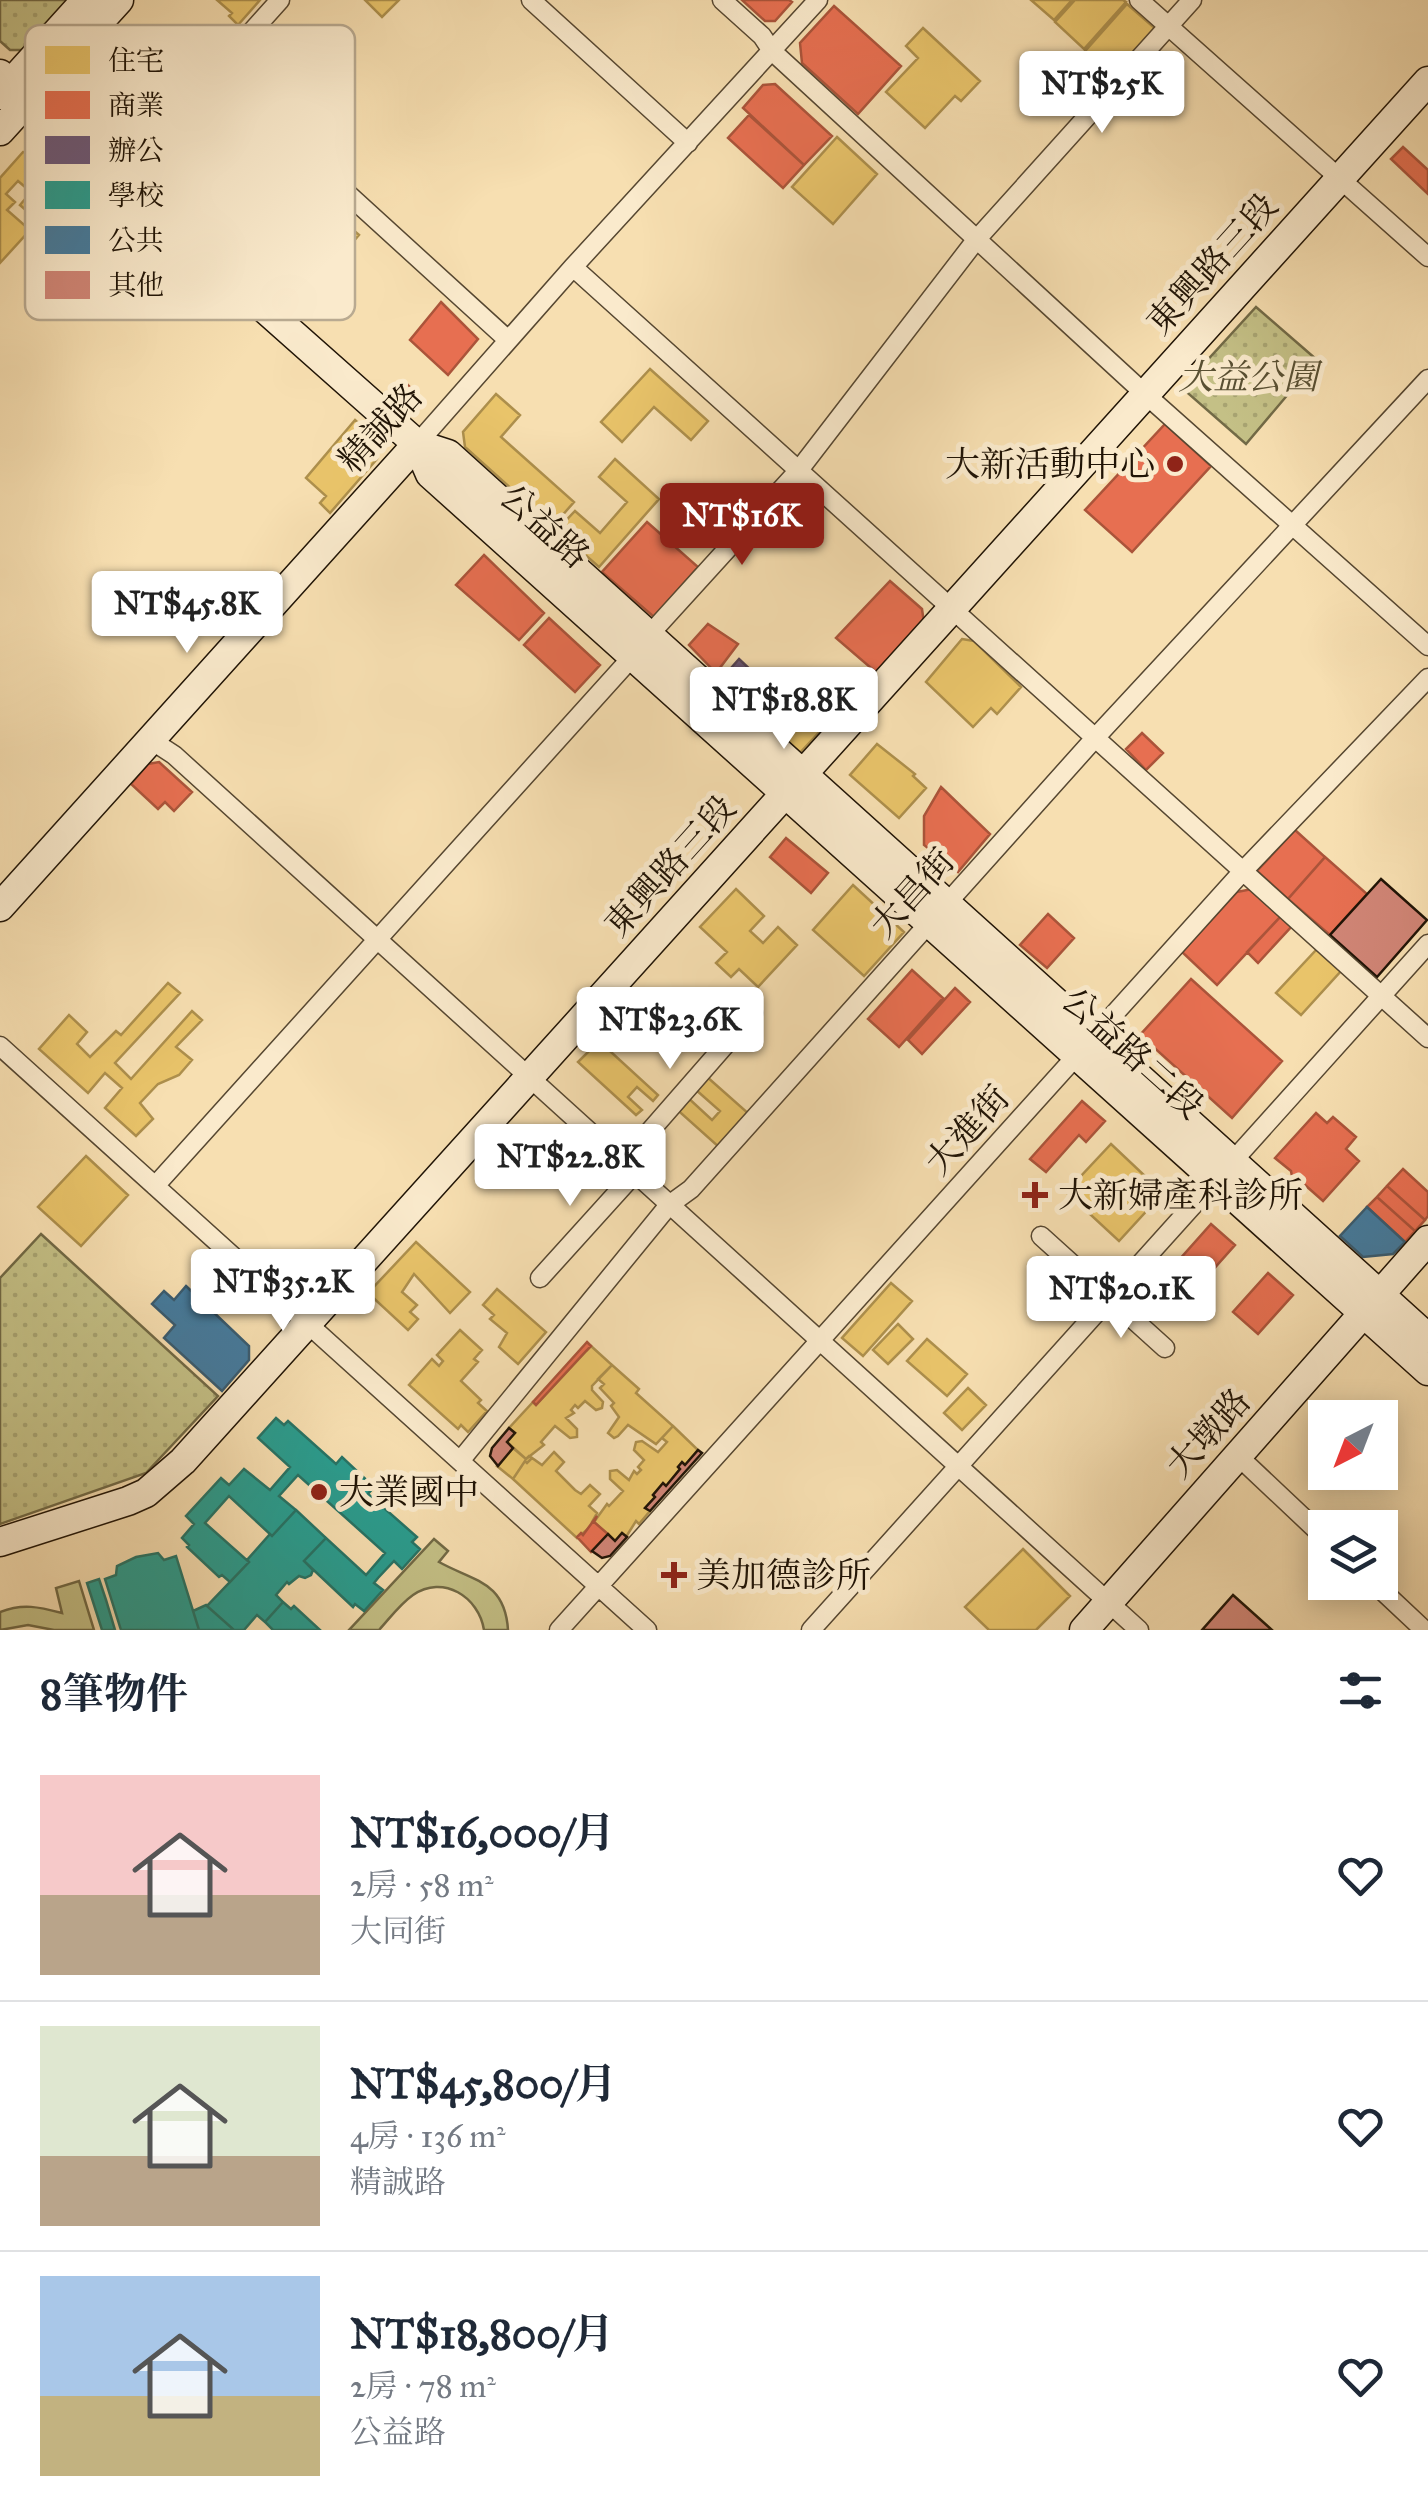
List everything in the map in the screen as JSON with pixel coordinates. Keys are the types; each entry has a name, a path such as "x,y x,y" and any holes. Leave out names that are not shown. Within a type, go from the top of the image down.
{"street":[{"path":"64,25 86,0"},
{"path":"87,25 118,0"},
{"path":"258,25 280,0"},
{"path":"532,0 688,143"},
{"path":"722,0 976,240 1428,646"},
{"name":"精誠路","path":"0,907 573,267 818,0"},
{"path":"1139,0 1428,257"},
{"path":"155,1186 798,470 976,240 1192,0"},
{"name":"東興路三段","path":"0,1542 146,1493 183,1462 1428,81"},
{"path":"0,131 10,88"},
{"path":"355,201 508,340"},
{"path":"573,267 1428,1038"},
{"name":"公益路","path":"277,320 417,444 430,474 642,645 796,782"},
{"name":"大昌街","path":"460,1461 669,1204 691,1189 1094,738 1428,379"},
{"name":"大進街","path":"559,1630 1243,871 1428,678"},
{"path":"151,740 174,755 379,939 1139,1630"},
{"name":"公益路二段","path":"796,782 1373,1304 1428,1371"},
{"path":"810,1630 1428,944"},
{"path":"540,1278 753,1013"},
{"path":"0,1046 647,1630"},
{"path":"1041,1236 1164,1348"},
{"name":"大墩路","path":"1084,1630 1428,1240"},
{"name":"公益路二段","path":"1373,1304 1428,1338"},
{"path":"1238,1456 1308,1522"},
{"path":"1393,1600 1423,1626"}],"green space":[{"path":"0,0 68,0 46,25 25,25 24,50 10,50 0,41"},
{"name":"大益公園","path":"1256,307 1317,360 1246,444 1182,388"},
{"path":"41,1234 218,1396 146,1473 0,1524 0,1278"},
{"path":"434,1539 448,1551 439,1562 494,1592 506,1614 508,1630 484,1630 481,1618 467,1599 458,1592 436,1587 413,1595 379,1630 349,1630"},
{"path":"79,1581 94,1630 54,1630 28,1625 0,1630 0,1612 8,1609 31,1607 62,1613 56,1588"}],"building: 住宅":[{"path":"217,0 260,0 238,25 229,16 232,13"},
{"path":"365,0 399,0 382,17"},
{"path":"1031,0 1072,0 1054,20"},
{"path":"1075,0 1126,2 1084,49 1055,22"},
{"path":"1127,4 1158,31 1110,85 1079,58"},
{"path":"923,28 980,81 961,101 955,96 925,128 886,92 918,58 906,46"},
{"path":"837,137 877,174 833,224 792,187"},
{"path":"25,152 25,187 18,181 6,194 15,202 7,210 25,226 25,236 0,263 0,178"},
{"path":"650,369 708,421 691,440 654,407 622,442 601,422"},
{"path":"496,394 520,415 501,437 574,502 553,526 465,447 463,432"},
{"path":"355,420 379,447 377,459 330,513 320,503 326,496 306,478"},
{"path":"615,459 659,499 599,567 557,530 575,511 600,533 627,502 599,477"},
{"path":"962,639 974,641 1021,687 997,714 991,708 973,727 926,682"},
{"path":"834,682 851,698 796,757 760,724 783,700 795,711 810,694 817,700"},
{"path":"877,744 915,774 926,788 899,818 850,775"},
{"path":"853,885 904,932 864,976 813,930"},
{"path":"736,889 764,916 750,931 763,943 778,927 797,945 758,987 739,969 731,977 716,963 727,952 700,927"},
{"path":"1317,949 1341,971 1301,1015 1276,993"},
{"path":"168,983 180,993 115,1063 131,1079 192,1011 202,1020 176,1047 192,1060 179,1075 158,1084 140,1103 153,1119 136,1136 105,1108 122,1088 105,1073 88,1093 39,1049 69,1015 87,1032 77,1044 90,1057 116,1031 121,1035"},
{"path":"599,1041 658,1095 653,1101 637,1087 628,1097 642,1110 636,1115 578,1062"},
{"path":"706,1076 749,1114 720,1148 673,1106 684,1094 712,1120 720,1111 695,1089"},
{"path":"1111,1144 1163,1193 1119,1241 1066,1192"},
{"path":"86,1156 128,1195 81,1246 38,1207"},
{"path":"416,1242 470,1292 450,1313 414,1274 402,1292 417,1305 410,1312 418,1319 408,1330 368,1293"},
{"path":"891,1283 912,1301 863,1356 842,1338"},
{"path":"497,1289 546,1332 518,1364 499,1347 507,1333 490,1319 494,1315 483,1305"},
{"path":"898,1324 913,1339 888,1364 873,1350"},
{"path":"460,1330 482,1350 474,1359 478,1362 461,1381 487,1411 468,1432 461,1425 458,1429 409,1385 432,1359 439,1366 443,1361 437,1355"},
{"path":"927,1339 967,1374 947,1396 907,1361"},
{"path":"591,1346 612,1365 592,1386 603,1402 602,1408 596,1410 585,1401 578,1408 575,1405 571,1410 574,1413 566,1418 577,1429 577,1437 570,1438 555,1426 541,1442 544,1445 526,1459 507,1442 515,1433 509,1428"},
{"path":"612,1365 673,1426 656,1444 628,1425 614,1438 608,1433 619,1417 598,1379"},
{"path":"968,1388 986,1405 962,1430 944,1413"},
{"path":"673,1426 698,1450 653,1495 645,1508 650,1511 639,1524 636,1521 626,1537 622,1533 615,1541 594,1522 623,1491 610,1479 610,1471 617,1470 629,1480 634,1471 637,1474 641,1470 638,1467 644,1460 634,1450 636,1442 642,1441 658,1452 667,1442 662,1438"},
{"path":"513,1448 526,1459 532,1458 525,1461 513,1479 497,1466"},
{"path":"554,1452 564,1462 556,1471 575,1490 581,1494 590,1485 600,1494 589,1506 597,1513 594,1524 577,1538 513,1479 525,1461 532,1458 542,1465"},
{"path":"1023,1549 1070,1596 1036,1630 989,1630 965,1607"}],"building: 商業":[{"path":"742,0 792,2 775,21 765,21"},
{"path":"834,6 901,66 858,114 802,63 800,43"},
{"path":"775,84 832,136 804,165 743,108 763,85"},
{"path":"749,115 804,165 783,188 728,138"},
{"path":"1403,147 1428,170 1428,194 1391,159"},
{"path":"441,302 478,339 448,375 410,340"},
{"path":"408,385 420,398 402,424 386,410"},
{"path":"1165,424 1211,466 1132,552 1085,510"},
{"path":"647,522 698,567 654,617 602,572"},
{"path":"484,555 544,613 519,640 456,585"},
{"path":"890,581 922,609 924,623 878,674 836,638"},
{"path":"549,618 600,665 575,692 524,645"},
{"path":"708,624 738,644 716,673 689,645"},
{"path":"1142,733 1163,753 1146,770 1126,749"},
{"path":"159,762 192,792 174,811 165,802 158,809 131,784 148,764"},
{"path":"941,787 990,834 958,872 924,845 924,816"},
{"path":"1295,830 1325,857 1288,899 1257,871"},
{"path":"786,838 828,873 811,893 770,857"},
{"path":"1325,857 1367,894 1330,935 1288,899"},
{"path":"1252,889 1281,916 1217,985 1182,952 1237,892"},
{"path":"1048,914 1074,938 1047,968 1020,945"},
{"path":"1281,916 1292,926 1258,963 1247,952"},
{"path":"912,970 943,998 899,1047 868,1019"},
{"path":"1191,979 1282,1061 1232,1118 1140,1035"},
{"path":"955,988 970,1002 922,1054 908,1040"},
{"path":"1082,1101 1105,1121 1086,1142 1079,1135 1046,1172 1030,1159"},
{"path":"1316,1113 1327,1123 1333,1117 1356,1137 1346,1149 1359,1161 1323,1201 1305,1185 1293,1182 1291,1171 1275,1158"},
{"path":"1403,1169 1428,1192 1425,1220 1387,1186"},
{"path":"1387,1186 1425,1220 1415,1231 1377,1197"},
{"path":"1377,1197 1415,1231 1405,1242 1367,1207"},
{"path":"1211,1224 1235,1245 1195,1290 1171,1269"},
{"path":"1268,1273 1293,1295 1258,1334 1233,1312"},
{"path":"587,1342 591,1346 536,1405 533,1402"},
{"path":"597,1516 594,1522 608,1534 591,1552 577,1537"}],"building: 辦公":[{"path":"739,659 755,674 733,699 716,685"}],"building: 學校":[{"path":"276,1418 284,1425 288,1421 336,1464 342,1457 374,1487 368,1494 417,1537 412,1542 420,1549 402,1569 394,1561 378,1578 374,1583 383,1590 364,1611 355,1604 353,1607 304,1561 326,1538 366,1575 385,1553 298,1475 279,1496 296,1510 272,1536 229,1496 205,1523 249,1562 230,1582 222,1575 219,1577 182,1538 194,1524 186,1516 221,1478 229,1485 244,1469 270,1490 290,1467 258,1438"},
{"path":"296,1510 326,1538 304,1561 313,1570 311,1575 287,1582 276,1595 283,1602 265,1622 257,1615 244,1630 234,1630 207,1606"},
{"path":"158,1553 164,1560 176,1556 199,1630 121,1630 105,1579 116,1575 117,1566"},
{"path":"99,1579 115,1630 102,1630 87,1583"},
{"path":"283,1602 291,1609 294,1606 320,1630 273,1630 265,1622"},
{"path":"206,1605 234,1630 199,1630 193,1611"}],"building: 公共":[{"path":"1367,1207 1405,1242 1393,1254 1363,1257 1340,1236"},
{"path":"186,1286 249,1346 249,1360 222,1391 164,1338 175,1325 152,1304 164,1291 174,1300"}],"building: 其他":[{"path":"1381,879 1427,920 1377,977 1330,935"},
{"path":"509,1428 515,1433 507,1442 513,1448 498,1466 490,1456 492,1448"},
{"path":"698,1450 702,1453 650,1511 645,1508 682,1462 685,1465"},
{"path":"622,1533 627,1537 610,1556 602,1558 592,1551 608,1534 615,1541"},
{"path":"1233,1595 1272,1630 1202,1630"}],"place":[{"name":"大新活動中心","path":"1175,464"},
{"name":"大新婦產科診所","path":"1035,1195"},
{"name":"大業國中","path":"319,1492"},
{"name":"美加德診所","path":"674,1575"}]}
